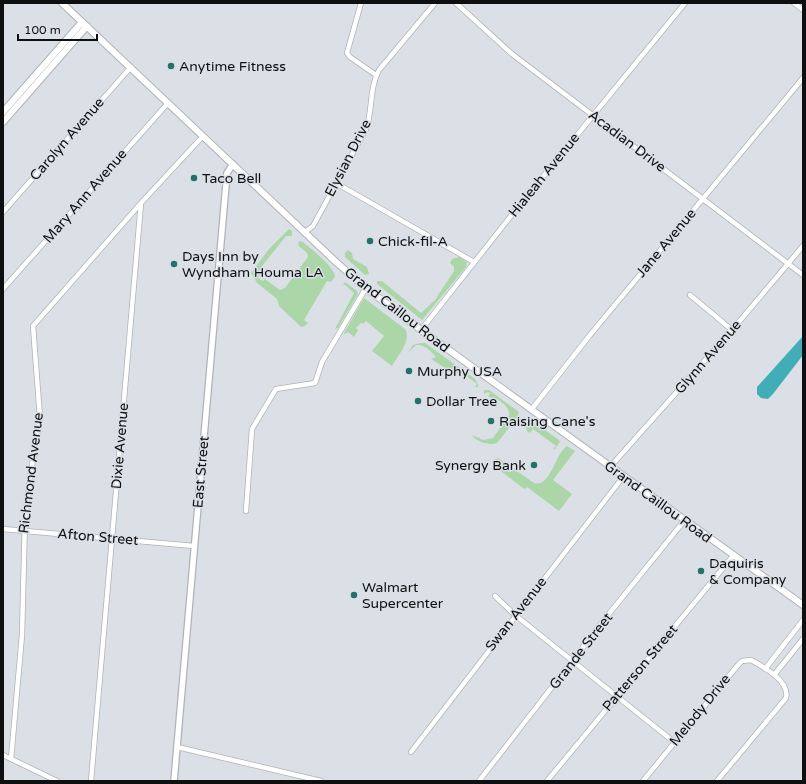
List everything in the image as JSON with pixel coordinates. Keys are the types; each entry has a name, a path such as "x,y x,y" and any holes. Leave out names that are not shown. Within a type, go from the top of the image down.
{"main road":[{"name":"Grand Caillou Road","path":"62,3 366,288 421,330 623,477 803,605"},
{"path":"3,112 82,22"},
{"path":"3,122 87,26"}],"street":[{"path":"361,3 347,53 350,57 376,75 435,3"},
{"name":"Acadian Drive","path":"456,3 512,54 803,275"},
{"name":"Hialeah Avenue","path":"421,330 592,115 685,3"},
{"path":"794,3 803,10"},
{"name":"Carolyn Avenue","path":"3,212 131,67"},
{"name":"Elysian Drive","path":"305,232 313,226 368,124 376,75"},
{"name":"Jane Avenue","path":"531,410 590,335 803,78"},
{"name":"Mary Ann Avenue","path":"3,289 168,103"},
{"path":"141,203 204,136"},
{"name":"East Street","path":"174,781 227,173 233,164"},
{"path":"336,183 474,262"},
{"name":"Richmond Avenue","path":"11,759 22,635 24,531 30,477 40,418 33,326 141,203"},
{"name":"Dixie Avenue","path":"91,781 141,203"},
{"name":"Glynn Avenue","path":"610,467 732,330 803,246"},
{"path":"246,511 252,429 276,390 315,383 322,362 366,288"},
{"path":"690,295 732,330"},
{"name":"Swan Avenue","path":"411,752 623,477"},
{"name":"Grande Street","path":"479,781 684,521"},
{"name":"Afton Street","path":"3,529 194,546"},
{"name":"Patterson Street","path":"548,781 616,696 733,556"},
{"path":"496,596 516,615 574,660 616,696 674,742"},
{"path":"765,669 803,620"},
{"path":"774,676 803,639"},
{"name":"Melody Drive","path":"643,781 742,661 751,660 765,669 785,686 787,690 786,698 717,781"},
{"path":"177,747 321,781"},
{"path":"3,755 57,781"}],"green space":[{"path":"289,229 292,231 292,236 286,236 262,266 264,270 258,278 263,281 265,279 280,290 285,288 308,257 307,253 298,245 299,241 303,242 322,258 331,268 335,277 331,282 327,281 304,320 308,323 301,327 279,306 277,299 257,283 251,273 269,249"},
{"path":"348,250 352,253 353,259 367,267 369,274 365,275 345,257 345,253"},
{"path":"459,257 467,262 466,267 422,320 377,284 377,281 382,281 421,313 435,300 454,271 454,267 450,263 452,259"},
{"path":"345,282 357,291 358,294 338,328 335,329 354,293 344,284 340,287"},
{"path":"364,298 405,329 407,334 406,343 392,366 372,351 384,336 366,321 363,324 361,323 356,328 358,330 354,337 348,332 343,335"},
{"path":"425,343 475,379 478,384 478,387 475,387 477,384 460,371 456,375 431,359 436,357 425,347 416,345 408,353 413,345"},
{"path":"484,390 489,390 519,412 517,418 497,443 494,444 487,444 477,440 472,435 483,440 493,438 509,416 509,413 508,409 503,403 492,397 488,397 490,393 488,392 484,394"},
{"path":"530,422 535,423 559,440 560,442 555,449 553,449 556,446 533,429 530,433 527,431 526,427"},
{"path":"567,446 575,451 553,480 572,494 559,511 527,487 525,489 523,488 493,465 495,459 498,458 507,464 508,472 511,471 511,467 534,483 540,483 549,475 559,455"}],"water":[{"path":"803,336 803,355 773,394 768,399 761,398 757,394 757,387"}],"place":[{"name":"Anytime Fitness","path":"171,66"},
{"name":"Taco Bell","path":"194,178"},
{"name":"Chick-fil-A","path":"370,241"},
{"name":"Days Inn by Wyndham Houma LA","path":"174,264"},
{"name":"Murphy USA","path":"409,371"},
{"name":"Dollar Tree","path":"418,401"},
{"name":"Raising Cane's","path":"491,421"},
{"name":"Synergy Bank","path":"534,465"},
{"name":"Daquiris & Company","path":"701,571"},
{"name":"Walmart Supercenter","path":"354,595"}]}
